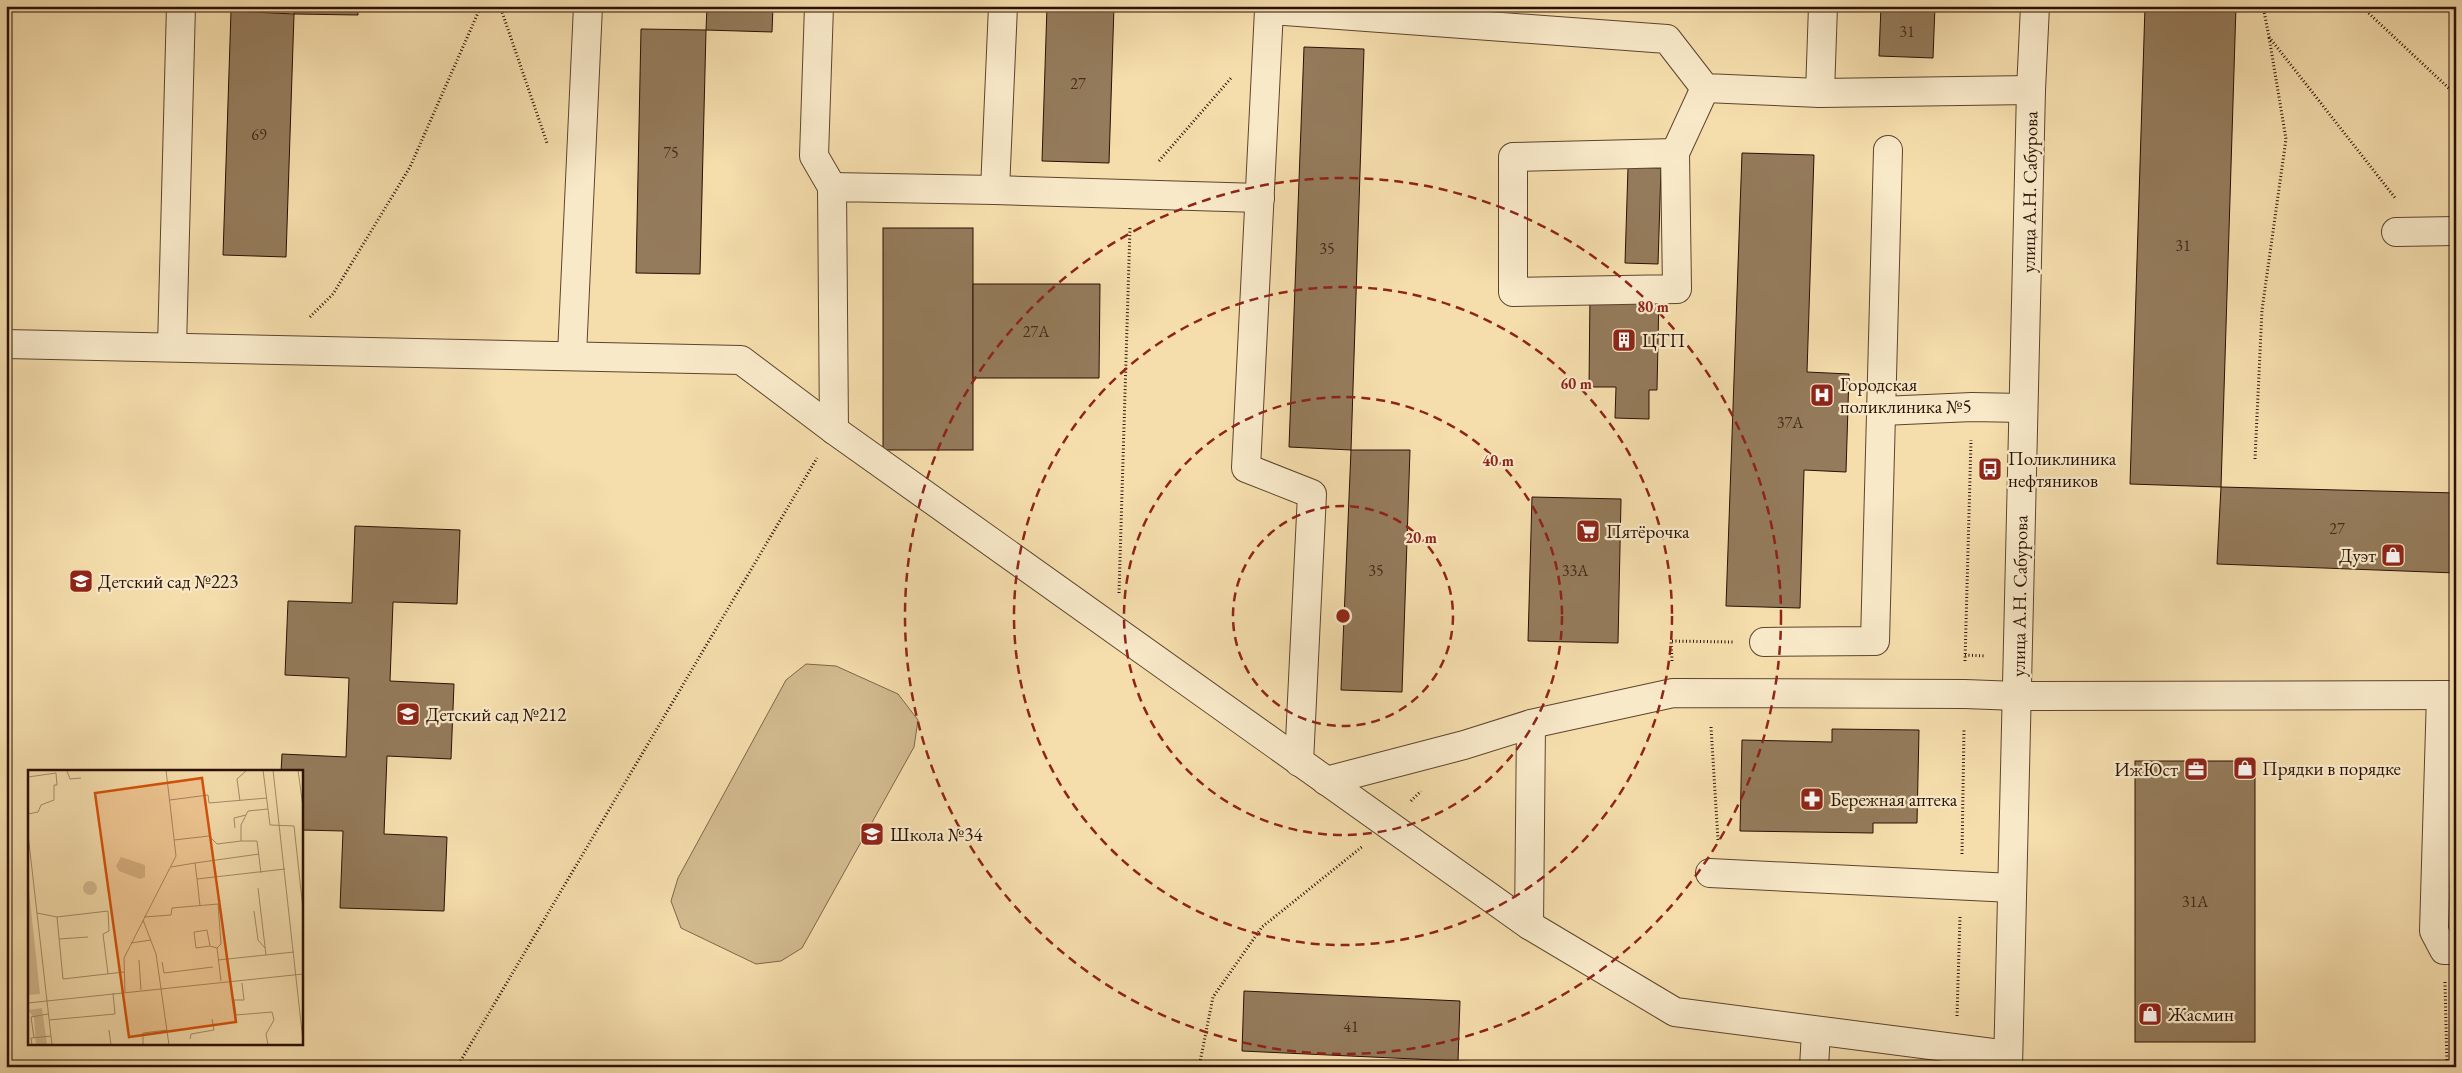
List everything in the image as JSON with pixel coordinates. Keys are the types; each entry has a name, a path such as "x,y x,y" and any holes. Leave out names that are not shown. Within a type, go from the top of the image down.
{"street":[{"path":"172,347 181,6"},
{"path":"572,355 588,6"},
{"path":"819,6 814,156 832,187 834,430"},
{"path":"995,190 1002,6"},
{"path":"1820,93 1822,6"},
{"name":"улица А.Н. Сабурова","path":"2008,1061 2031,90 2035,6"},
{"path":"1299,762 1312,494 1246,468 1269,10 1667,39 1705,88 1820,93 2031,90"},
{"path":"1675,153 1513,157 1513,292 1676,288 1675,153 1705,88"},
{"path":"1764,642 1875,642 1888,150"},
{"path":"832,187 1260,198"},
{"path":"2409,231 2456,230"},
{"path":"6,344 741,360 834,430 1529,925 1675,1012 1955,1049 2008,1061"},
{"path":"1882,410 1972,407 2023,408"},
{"path":"1326,781 1464,745 1531,724 1673,693 1965,694 2017,696 2448,695 2434,931 2450,950"},
{"path":"1529,925 1531,724"},
{"path":"1715,873 2012,888"},
{"path":"1814,1067 1816,1032"}],"path":[{"path":"276,350 333,294 405,176 481,6"},
{"path":"500,6 548,147"},
{"path":"2255,459 2262,310 2286,139 2263,6"},
{"path":"2361,6 2456,95"},
{"path":"2269,37 2409,231"},
{"path":"1118,632 1131,194 1236,73"},
{"path":"1955,1049 1961,885 1972,407"},
{"path":"457,1067 834,430"},
{"path":"1673,693 1671,641 1764,642"},
{"path":"1708,694 1715,873"},
{"path":"1199,1067 1213,997 1262,927 1388,825 1426,785"},
{"path":"2447,1066 2450,950"},
{"path":"2424,1067 2456,1066"}],"shaded area":[{"path":"806,664 836,666 898,694 918,720 914,747 802,948 781,961 756,964 681,928 671,901 678,878 786,680"}],"building":[{"path":"295,6 358,6 358,15 294,14"},
{"path":"707,6 773,6 772,32 706,30"},
{"path":"1047,6 1114,6 1109,163 1042,161"},
{"path":"1881,6 1935,6 1933,58 1879,56"},
{"path":"2145,6 2236,6 2221,487 2130,484"},
{"path":"231,11 294,14 286,257 223,255"},
{"path":"641,29 706,30 700,274 636,273"},
{"path":"1304,47 1364,49 1351,450 1289,447"},
{"path":"1742,153 1814,155 1807,372 1849,374 1846,472 1804,470 1800,608 1726,606"},
{"path":"1628,167 1661,168 1658,264 1625,263"},
{"path":"883,228 973,228 973,450 883,450"},
{"path":"973,284 1100,284 1099,378 973,378"},
{"name":"ЦТП","path":"1590,293 1659,294 1657,390 1649,390 1649,419 1615,418 1616,387 1589,387"},
{"path":"1351,450 1410,450 1402,692 1341,690"},
{"path":"2221,487 2456,493 2456,573 2217,564"},
{"path":"1532,497 1621,499 1618,643 1528,641"},
{"path":"355,526 460,530 457,604 393,602 390,681 454,684 451,759 387,756 384,834 447,837 444,911 340,908 343,831 302,830 302,770 281,770 282,754 346,757 349,678 285,675 288,601 352,603"},
{"path":"6,533 9,533 6,608"},
{"path":"1832,729 1919,730 1917,823 1873,823 1873,833 1740,831 1742,740 1832,742"},
{"path":"2135,761 2255,761 2255,1042 2135,1042"},
{"path":"1244,991 1460,1001 1458,1061 1242,1051"},
{"path":"1458,1061 1630,1067 1457,1067"}],"place":[{"name":"ЦТП","path":"1624,340"},
{"name":"Городская поликлиника №5","path":"1822,395"},
{"name":"Поликлиника нефтяников","path":"1990,469"},
{"name":"Пятёрочка","path":"1588,531"},
{"name":"Дуэт","path":"2393,555"},
{"name":"Детский сад №223","path":"81,581"},
{"name":"Детский сад №212","path":"408,714"},
{"name":"Прядки в порядке","path":"2245,768"},
{"name":"ИжЮст","path":"2196,769"},
{"name":"Бережная аптека","path":"1812,799"},
{"name":"Школа №34","path":"872,834"},
{"name":"Жасмин","path":"2150,1014"}]}
